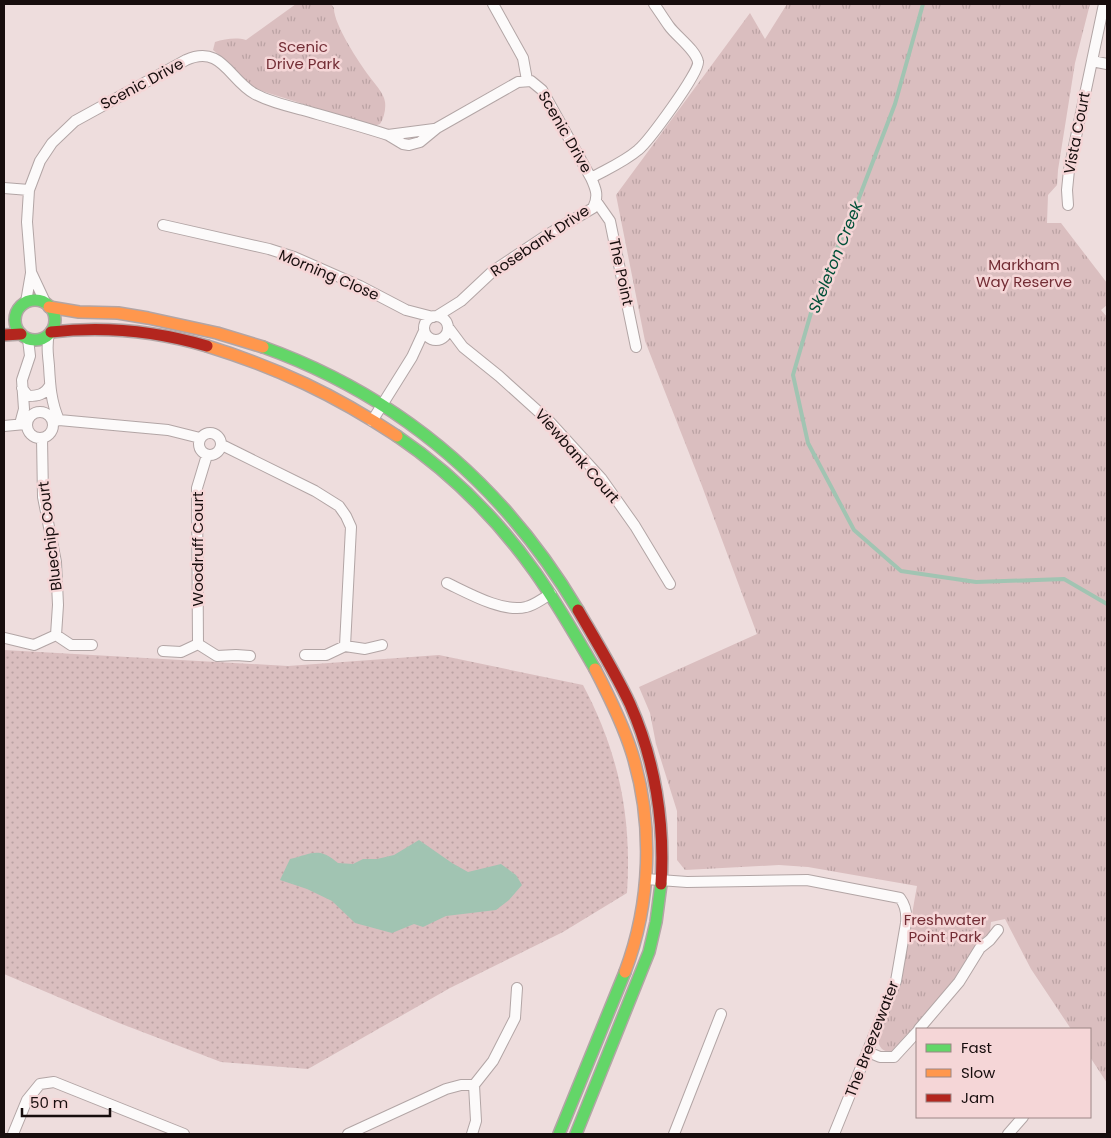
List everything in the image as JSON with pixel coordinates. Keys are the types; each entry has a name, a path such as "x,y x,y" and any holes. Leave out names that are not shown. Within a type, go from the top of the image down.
{"street":[{"path":"493,4 523,58 527,80"},
{"path":"591,178 643,146 696,72 698,62 691,50 670,27 654,4"},
{"name":"Vista Court","path":"1068,205 1069,170 1104,4"},
{"name":"Scenic Drive","path":"26,303 31,272 27,222 29,190 45,152 75,121 186,60 197,56 208,57 221,62 246,88 256,95 279,104 388,135 422,132 437,128 514,84 527,80 542,90 591,178 597,192 596,201"},
{"path":"1092,61 1107,64"},
{"path":"4,188 29,190"},
{"name":"Rosebank Drive","path":"435,317 461,301 493,271 547,234 593,208 596,201"},
{"name":"The Point","path":"596,201 610,221 636,347"},
{"name":"Morning Close","path":"163,225 269,249 294,257 360,286 406,310 435,317"},
{"name":"Scenic Drive","path":"31,272 47,305"},
{"path":"4,312 36,300 47,305 78,312 120,314 180,324 224,334 307,364 333,376 382,404 437,443 497,499 545,558 584,619 622,686 645,745 662,833 662,880 656,924 648,952 576,1134"},
{"name":"Rosebank Drive","path":"447,326 461,301"},
{"path":"26,303 20,307 16,318 18,329 25,336 30,356 22,380 24,424 30,432 42,438 49,434 56,421 46,348 55,322 54,316 47,305"},
{"name":"Morning Close","path":"406,310 424,329"},
{"path":"372,421 412,357 426,321 435,317 444,319 447,326 446,334 412,357"},
{"name":"Viewbank Court","path":"447,326 463,347 528,401 601,478 635,526 670,584"},
{"path":"4,334 25,336 39,340 50,333 78,328 126,330 174,338 213,348 261,363 299,380 332,396 428,459 477,502 518,548 551,594 596,672 624,729 635,762 646,820 646,879 642,912 631,953 560,1134"},
{"path":"424,329 428,337 438,340"},
{"name":"Viewbank Court","path":"438,340 463,347"},
{"path":"22,388 28,396 35,396 48,390 50,385"},
{"path":"4,426 24,424 31,416 39,412 47,414 56,421 168,430 200,438"},
{"path":"206,433 214,433 220,437 222,445 218,452 207,455 201,450 200,438 206,433"},
{"name":"Bluechip Court","path":"42,438 43,497 56,562 58,605 56,635"},
{"path":"222,445 315,491 339,506 346,516 351,527 345,646"},
{"name":"Woodruff Court","path":"198,644 198,488 207,455"},
{"path":"447,583 476,598 514,609 528,606 551,594"},
{"path":"5,638 34,645 56,635 71,645 92,645"},
{"path":"163,651 181,652 198,644 217,656 250,656"},
{"path":"306,655 326,655 345,646 365,649 382,645"},
{"name":"The Breezewater","path":"646,879 701,882 807,880 900,898 904,903 907,916 896,981 834,1134"},
{"path":"920,1028 960,982 980,948 998,930"},
{"path":"472,1134 476,1121 474,1085 493,1061 514,1018 517,988"},
{"path":"674,1134 721,1014"},
{"path":"868,1052 880,1056 894,1057 916,1032"},
{"path":"13,1134 27,1100 40,1084 54,1082 184,1134"},
{"path":"348,1134 446,1089 461,1085 474,1085"},
{"path":"1008,1134 1022,1118"}],"green space":[{"name":"Scenic Drive Park","path":"296,4 331,4 334,8 347,43 384,99 385,110 380,124 374,126 252,87 245,83 228,62 213,50 215,42 230,39 246,40"},
{"path":"787,4 1090,4 1075,63 1057,185 1048,195 1047,223 1061,223 1107,283 1107,305 1101,310 1107,317 1107,1083 1091,1059 1091,1028 1070,1028 1031,969 1005,919 991,922 990,932 975,946 949,987 896,1050 889,1052 881,1048 878,1043 879,1033 899,981 917,886 808,867 779,865 685,870 677,860 677,811 656,744 650,713 639,687 757,634 645,341 616,195 750,13 765,39"},
{"path":"4,650 288,666 439,655 583,685 606,736 620,786 627,838 627,893 563,932 450,988 308,1069 221,1062 119,1023 4,974"}],"shaded area":[{"path":"419,840 468,872 501,864 516,875 522,885 509,900 496,910 446,916 423,927 414,924 392,933 355,923 332,901 307,889 280,880 290,859 320,853 325,854 338,863 353,864 363,859 377,859 394,855"}],"waterway":[{"name":"Skeleton Creek","path":"923,4 895,104 857,203 815,299 793,375 808,443 854,530 901,571 976,582 1064,579 1107,604"}],"traffic: fast":[{"path":"35,300 49,306 55,320 49,334 35,340 21,334 15,320 21,306 35,300"},
{"path":"263,347 313,367 359,391 403,419 444,450 482,485 517,523 549,565 578,610"},
{"path":"397,436 454,481 505,534 543,584 595,669"},
{"path":"576,1134 649,952 656,922 661,884"},
{"path":"559,1134 625,972"}],"traffic: slow":[{"path":"49,307 79,312 118,313 148,318 217,333 263,347"},
{"path":"207,346 282,373 328,395 397,436"},
{"path":"595,669 615,710 632,753 644,807 646,835 644,891 634,946 625,972"}],"traffic: jam":[{"path":"51,332 71,330 129,331 149,333 207,346"},
{"path":"4,335 21,334"},
{"path":"578,610 630,704 646,747 660,815 661,884"}],"park label":[{"name":"Markham Way Reserve","path":"1024,274"},
{"name":"Freshwater Point Park","path":"945,928"}]}
